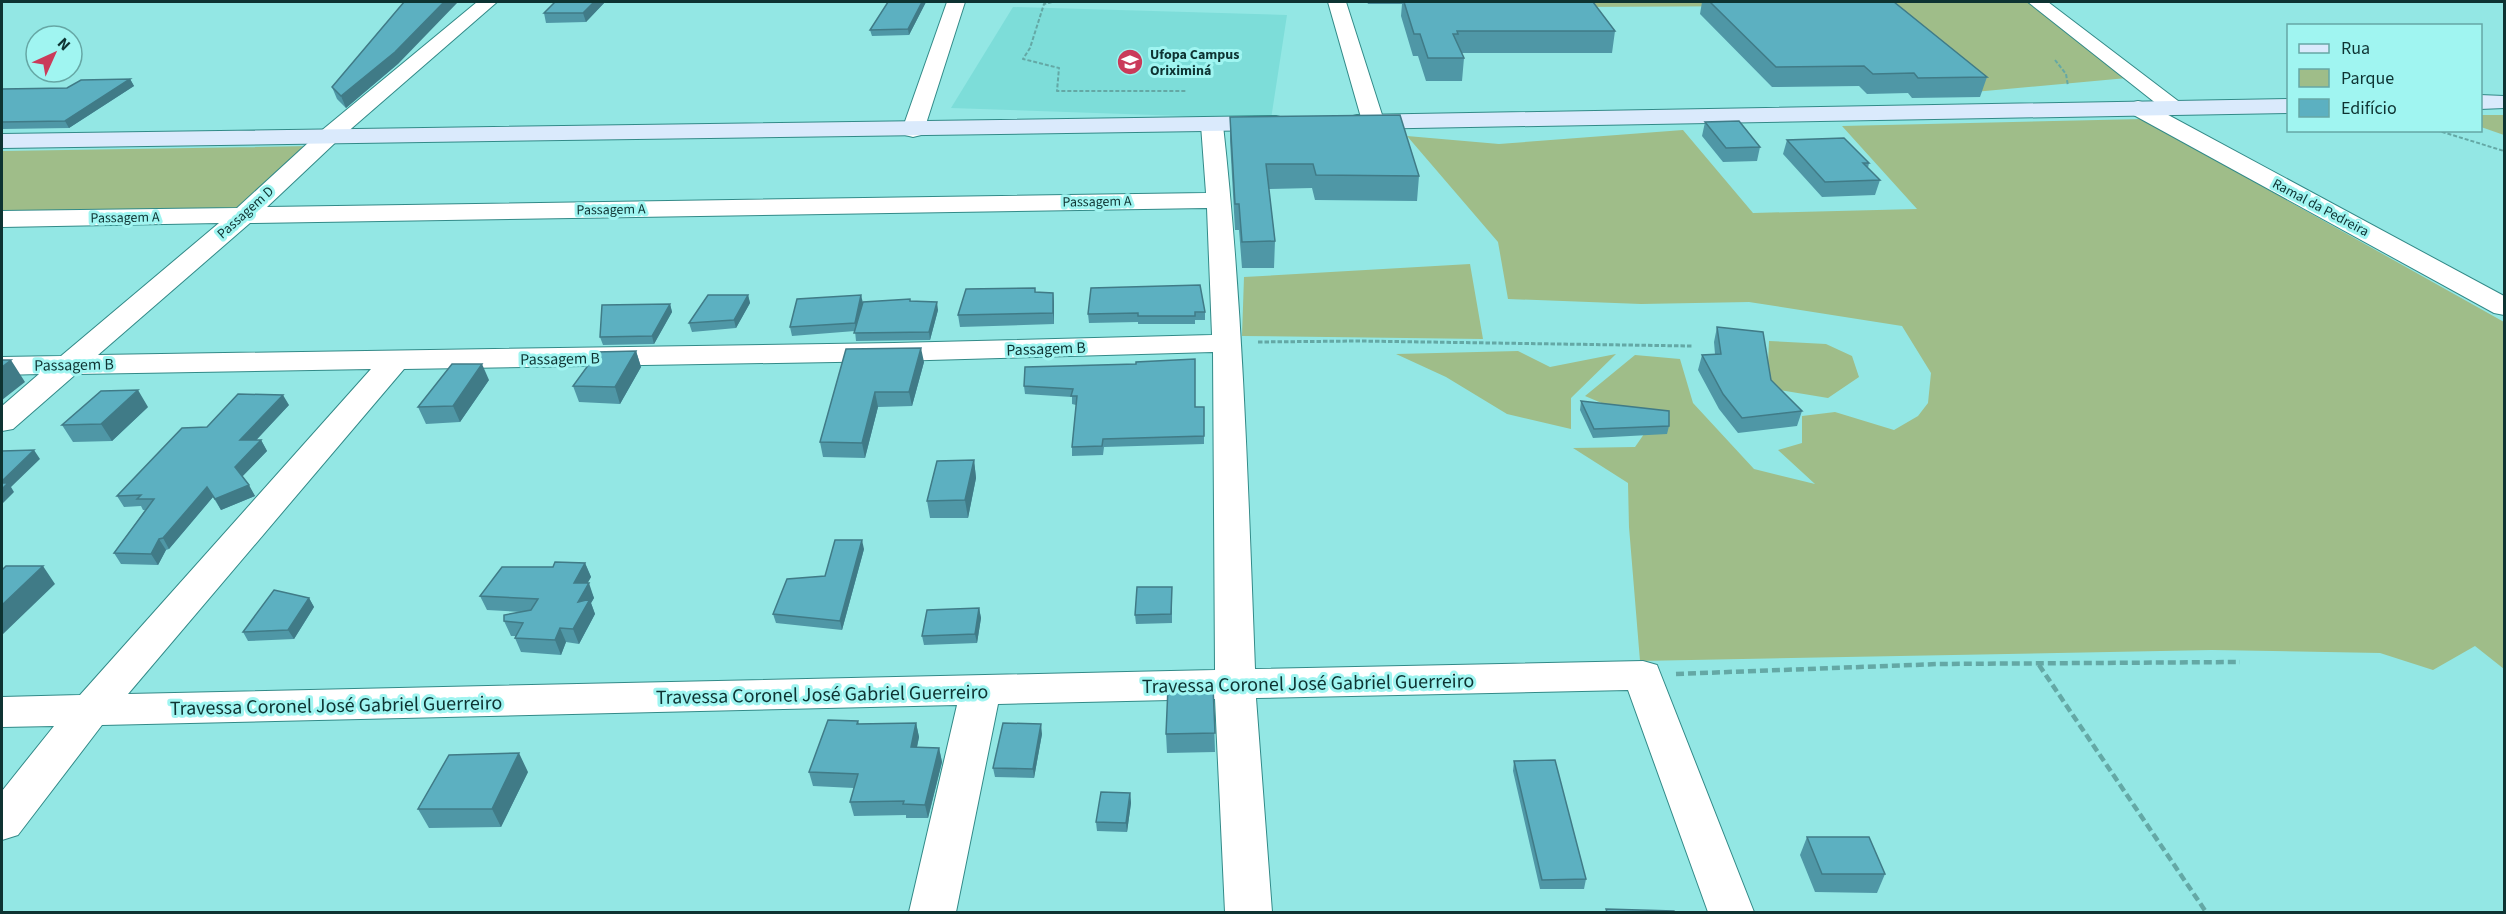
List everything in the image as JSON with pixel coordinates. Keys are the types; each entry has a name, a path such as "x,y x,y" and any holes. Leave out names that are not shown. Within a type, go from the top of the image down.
{"main road":[{"path":"2482,102 2505,102"},
{"path":"1338,122 2287,106"},
{"path":"2,141 1292,123"}],"street":[{"name":"Passagem D","path":"2,422 67,364 244,215 329,136 488,2"},
{"path":"913,130 956,2"},
{"path":"1337,2 1373,122"},
{"path":"2037,2 2175,107"},
{"name":"Ramal da Pedreira","path":"2138,108 2505,307"},
{"path":"1212,125 1220,200 1227,343 1235,685 1250,912"},
{"name":"Passagem A","path":"2,219 1220,200"},
{"name":"Passagem B","path":"2,366 894,352 1227,343"},
{"path":"2,822 91,711 395,360"},
{"path":"1643,675 1731,912"},
{"name":"Travessa Coronel José Gabriel Guerreiro","path":"2,712 1643,675"},
{"path":"933,912 980,691"}],"path":[{"path":"1052,2 1044,4 1036,23 1029,52 1023,59 1059,68 1057,91 1187,91"},
{"path":"2443,132 2505,151"},
{"path":"1227,343 1359,341 1692,346"},
{"path":"1643,675 1927,664 2240,662"},
{"path":"2038,664 2206,912"}],"shaded area":[{"name":"Ufopa Campus Oriximiná","path":"1013,7 1287,15 1271,119 951,108"}],"green space":[{"path":"1572,2 1781,2 1780,6 1575,7"},
{"path":"1868,2 2031,2 2127,78 1974,92"},
{"path":"2482,115 2504,115 2504,135 2482,127"},
{"path":"2142,119 2504,322 2504,669 2475,646 2433,670 2380,653 2212,650 1640,661 1629,527 1628,483 1573,448 1635,447 1651,424 1585,396 1635,355 1680,359 1693,403 1754,469 1815,484 1778,450 1802,443 1802,416 1835,412 1894,430 1918,416 1928,403 1931,373 1902,326 1749,302 1641,304 1508,299 1498,242 1407,136 1499,144 1683,130 1753,213 1917,209 1842,126"},
{"path":"310,146 237,209 2,213 2,151"},
{"path":"1470,264 1483,339 1242,336 1244,277"},
{"path":"1769,341 1826,344 1852,356 1859,377 1828,398 1767,388"},
{"path":"1518,351 1550,367 1616,354 1571,398 1571,429 1507,414 1446,377 1396,354"}],"building":[{"path":"404,2 444,2 395,52 341,96 332,87"},
{"path":"555,2 594,2 583,13 544,13"},
{"path":"888,2 922,2 908,29 870,30"},
{"path":"1404,2 1593,2 1615,31 1457,31 1458,34 1453,34 1464,58 1428,58 1420,34 1414,34"},
{"path":"1710,2 1894,2 1987,77 1918,78 1914,73 1873,74 1864,66 1776,67"},
{"path":"130,79 65,121 2,122 2,89 67,88 74,84 84,84 84,80"},
{"path":"1400,115 1419,176 1316,175 1313,164 1266,164 1275,241 1242,242 1239,204 1235,204 1230,117"},
{"path":"1739,121 1760,147 1726,148 1705,122"},
{"path":"1844,138 1869,163 1863,163 1880,180 1825,182 1787,140"},
{"path":"1200,285 1205,312 1195,312 1195,316 1138,316 1138,313 1088,314 1091,288"},
{"path":"1035,288 1035,292 1053,293 1053,313 958,315 966,289"},
{"path":"708,295 748,295 734,320 689,323"},
{"path":"861,295 855,323 790,327 797,299"},
{"path":"910,299 910,301 937,302 929,332 854,333 863,302"},
{"path":"670,304 652,336 600,337 602,305"},
{"path":"1717,327 1763,332 1771,380 1802,411 1742,418 1723,394 1702,355 1721,354"},
{"path":"921,348 909,392 875,392 862,443 820,442 846,349"},
{"path":"636,351 615,387 573,386 596,352"},
{"path":"1195,359 1195,407 1204,407 1204,436 1103,439 1102,446 1072,447 1077,396 1071,396 1073,389 1024,386 1025,367 1136,364 1136,362"},
{"path":"2,360 11,360 2,367"},
{"path":"452,364 482,364 453,406 418,407"},
{"path":"138,390 101,424 62,425 101,391"},
{"path":"238,394 283,395 240,440 261,440 235,467 249,485 215,499 207,487 163,538 159,539 151,554 114,553 154,499 137,499 141,495 117,496 182,428 207,427"},
{"path":"1581,401 1669,411 1669,426 1594,429"},
{"path":"34,450 2,481 2,451"},
{"path":"974,460 965,500 927,501 937,461"},
{"path":"835,540 862,540 840,621 773,614 787,579 825,576"},
{"path":"555,562 585,563 574,583 589,583 578,602 590,599 573,629 560,628 555,640 515,638 523,623 504,621 504,615 531,610 538,599 480,596 502,567 553,567"},
{"path":"6,566 43,566 2,605 2,570"},
{"path":"1137,587 1172,587 1171,614 1135,615"},
{"path":"274,590 309,598 288,630 243,632"},
{"path":"979,608 975,634 922,636 927,610"},
{"path":"1168,687 1213,687 1215,733 1166,734"},
{"path":"828,720 858,721 857,724 916,723 911,747 939,748 925,805 903,804 904,801 850,802 858,774 809,772"},
{"path":"1003,723 1041,724 1033,769 993,768"},
{"path":"519,753 492,809 418,809 449,755"},
{"path":"1555,760 1586,879 1542,880 1514,761"},
{"path":"1101,792 1130,793 1126,823 1096,822"},
{"path":"1807,837 1869,837 1885,874 1822,874"},
{"path":"1606,909 1674,911 1675,912 1607,912"}],"place":[{"name":"Ufopa Campus Oriximiná","path":"1130,62"}]}
